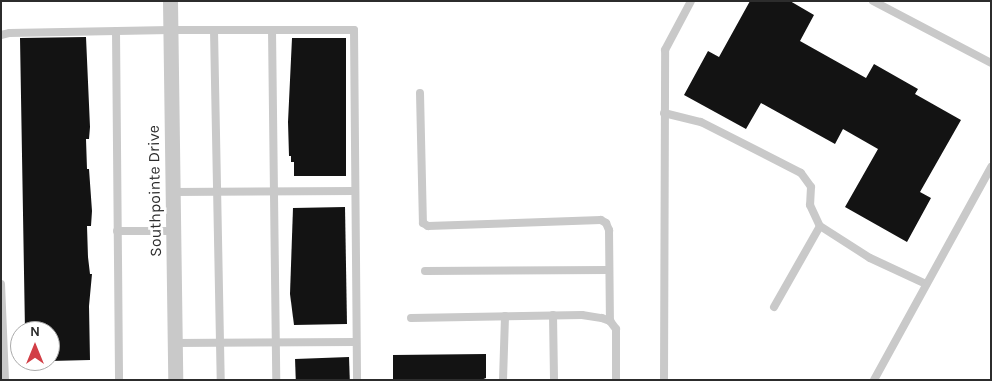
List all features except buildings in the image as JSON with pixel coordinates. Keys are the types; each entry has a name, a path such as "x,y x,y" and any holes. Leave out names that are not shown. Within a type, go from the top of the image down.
{"street":[{"name":"Southpointe Drive","path":"170,1 175,380"}],"lane":[{"path":"664,380 665,50 691,1"},
{"path":"874,1 991,63"},
{"path":"1,35 10,33 170,30 354,30 357,380"},
{"path":"214,30 221,380"},
{"path":"272,30 276,380"},
{"path":"116,31 119,380"},
{"path":"420,93 423,223 428,226 601,220 606,223 609,230 610,321 616,329 617,337 616,380"},
{"path":"664,113 701,122 801,173 811,187 810,205 820,226 870,258 926,284"},
{"path":"874,380 991,167"},
{"path":"173,192 355,191"},
{"path":"774,308 820,226"},
{"path":"118,231 173,231"},
{"path":"425,271 609,270"},
{"path":"1,284 5,380"},
{"path":"553,315 554,380"},
{"path":"411,318 582,315 610,321"},
{"path":"503,380 505,316"},
{"path":"174,343 356,342"}]}
